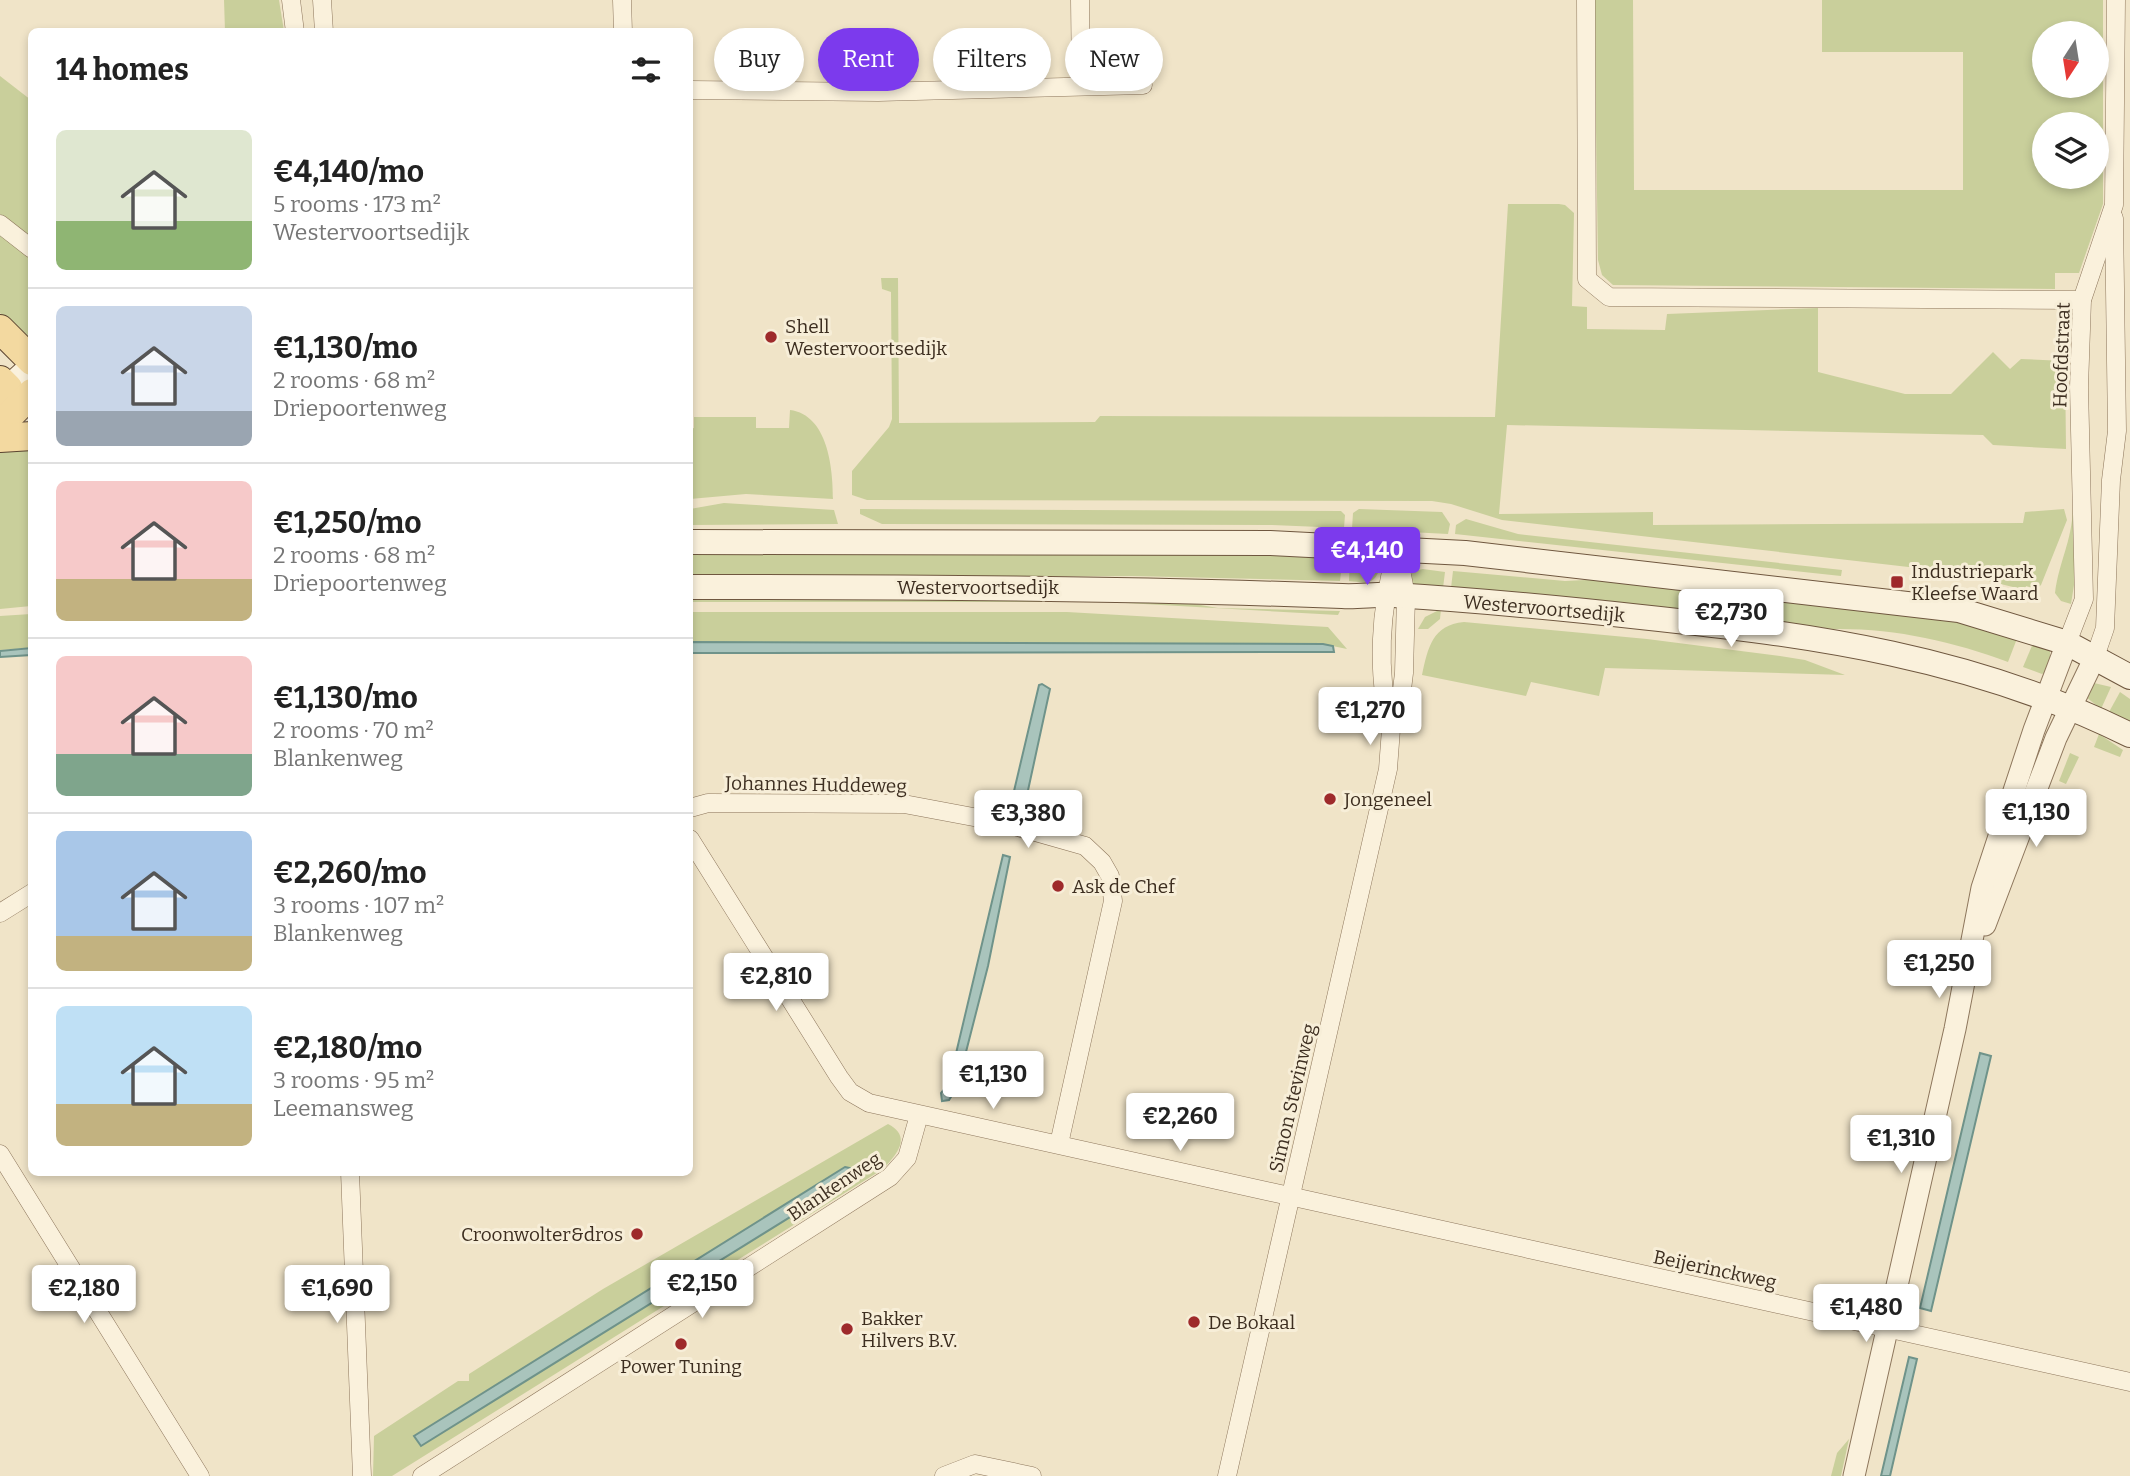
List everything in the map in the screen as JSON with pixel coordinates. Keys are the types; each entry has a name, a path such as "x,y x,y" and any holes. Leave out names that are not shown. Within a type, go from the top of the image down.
{"main road":[{"path":"0,329 28,359"},
{"path":"0,425 28,371"},
{"path":"0,438 28,436"},
{"path":"693,542 1270,543 1465,553 1930,605 2011,623 2067,643 2130,677"},
{"name":"Westervoortsedijk","path":"693,587 1045,587 1345,597 1395,596 1750,628 1893,652 2046,696 2130,734"}],"street":[{"path":"291,0 294,28"},
{"path":"321,0 324,28"},
{"path":"622,0 622,28"},
{"path":"1080,0 1081,28"},
{"path":"1586,0 1587,278 1609,298 2082,300"},
{"name":"Hoofdstraat","path":"2111,480 2117,408 2114,205 2116,0"},
{"path":"693,90 878,92 1065,86"},
{"name":"Hoofdstraat","path":"2082,481 2082,300 2114,205"},
{"path":"0,225 28,246"},
{"path":"1854,1476 1965,980 1982,888 2046,696 2084,599 2082,481 2111,480 2105,628 2095,657 2070,705 1965,980"},
{"path":"1395,596 1397,549"},
{"name":"Simon Stevinweg","path":"1391,729 1382,677 1383,631 1395,596"},
{"name":"Simon Stevinweg","path":"1227,1476 1388,769 1391,729 1401,695 1395,596"},
{"name":"Johannes Huddeweg","path":"693,807 708,803 904,804 1000,822 1085,846 1102,862 1110,876 1113,901 1059,1144"},
{"path":"693,844 850,1092 869,1103 1059,1144 1291,1199"},
{"path":"0,913 28,896"},
{"name":"Blankenweg","path":"422,1476 890,1177 907,1158 919,1115"},
{"path":"0,1154 200,1476"},
{"path":"350,1176 362,1476"},
{"name":"Beijerinckweg","path":"1291,1199 2130,1382"},
{"path":"944,1476 975,1464 1031,1476"}],"green space":[{"path":"224,0 279,0 284,28 225,28"},
{"path":"1594,0 1633,0 1634,190 1963,190 1963,52 1822,52 1822,0 2103,0 2103,21 2032,21 2032,98 2103,98 2103,112 2032,112 2032,189 2103,189 2103,204 2079,273 2055,273 2055,289 1613,285 1602,275 1598,260"},
{"path":"0,76 28,98 28,237 0,214"},
{"path":"1508,204 1559,204 1565,205 1574,213 1572,306 1587,307 1587,329 1665,330 1667,314 1818,308 1818,372 1905,394 1951,394 1993,352 2010,369 2021,359 2065,361 2066,449 1993,445 1983,435 1507,425 1499,514 1653,512 1653,525 2023,523 2025,512 2064,509 2067,520 2041,585 2036,589 2026,586 2025,590 1952,572 1502,520 1432,501 867,500 852,495 852,471 889,427 892,419 891,292 882,289 881,278 898,278 899,423 1095,422 1100,416 1495,417"},
{"path":"0,234 28,256 28,336 19,333 0,313"},
{"path":"790,410 803,414 820,432 826,445 832,473 833,499 746,494 693,499 694,417 756,417 756,428 789,428"},
{"path":"28,445 28,606 0,609 0,451"},
{"path":"724,503 834,510 838,524 693,525 693,508"},
{"path":"2073,507 2076,572 2071,604 2061,601 2055,593"},
{"path":"860,509 1341,511 1345,515 1344,528 1272,525 882,524 860,514"},
{"path":"1359,509 1442,512 1450,524 1448,534 1352,529 1353,513"},
{"path":"1466,519 1518,534 1842,570 1841,576 1455,534 1456,525"},
{"path":"693,552 1343,555 1340,581 1132,576 693,579"},
{"path":"1350,556 1374,560 1378,573 1376,577 1366,582 1349,581"},
{"path":"1423,569 1445,572 1443,588 1413,585 1409,581 1413,571"},
{"path":"1453,571 1565,581 1625,578 1927,615 2018,636 2008,662 1944,642 1900,633 1833,629 1527,593 1451,588"},
{"path":"693,598 1160,598 1218,608 1340,611 1338,615 1108,602 693,602"},
{"path":"1441,609 1440,619 1428,629 1418,629 1425,617"},
{"path":"693,612 1067,612 1328,627 1347,649 1323,644 693,642"},
{"path":"28,614 28,648 0,650 0,616"},
{"path":"1464,622 1647,639 1780,656 1805,660 1845,675 1605,668 1599,696 1531,682 1526,696 1422,675 1429,647 1438,633 1453,624"},
{"path":"2034,641 2050,651 2050,670 2042,674 2023,667"},
{"path":"2094,683 2111,687 2101,709 2086,697 2087,687"},
{"path":"2120,692 2130,699 2130,723 2109,712"},
{"path":"2099,734 2123,750 2120,757 2094,747"},
{"path":"2070,753 2079,757 2066,784 2059,781"},
{"path":"888,1124 900,1135 901,1140 897,1152 883,1169 392,1476 373,1476 374,1436 458,1381 469,1381 469,1374 603,1289"},
{"path":"1849,1439 1841,1476 1831,1476 1837,1453"}],"water":[{"path":"693,642 1323,644 1333,646 1334,652 693,653"},
{"path":"28,648 28,655 0,657 0,651"},
{"path":"1039,685 1050,689 1027,795 1016,796 1014,791"},
{"path":"1003,855 1010,857 988,966 957,1087 949,1100 942,1101 941,1093 949,1083"},
{"path":"1980,1053 1991,1056 1931,1311 1920,1308"},
{"path":"845,1167 858,1170 853,1178 421,1446 414,1436"},
{"path":"1909,1357 1917,1359 1890,1476 1881,1476"}],"place":[{"name":"Shell Westervoortsedijk","path":"771,337"},
{"name":"Industriepark Kleefse Waard","path":"1897,582"},
{"name":"Jongeneel","path":"1330,799"},
{"name":"Ask de Chef","path":"1058,886"},
{"name":"Croonwolter&dros","path":"637,1234"},
{"name":"De Bokaal","path":"1194,1322"},
{"name":"Bakker Hilvers B.V.","path":"847,1329"},
{"name":"Power Tuning","path":"681,1344"}]}
